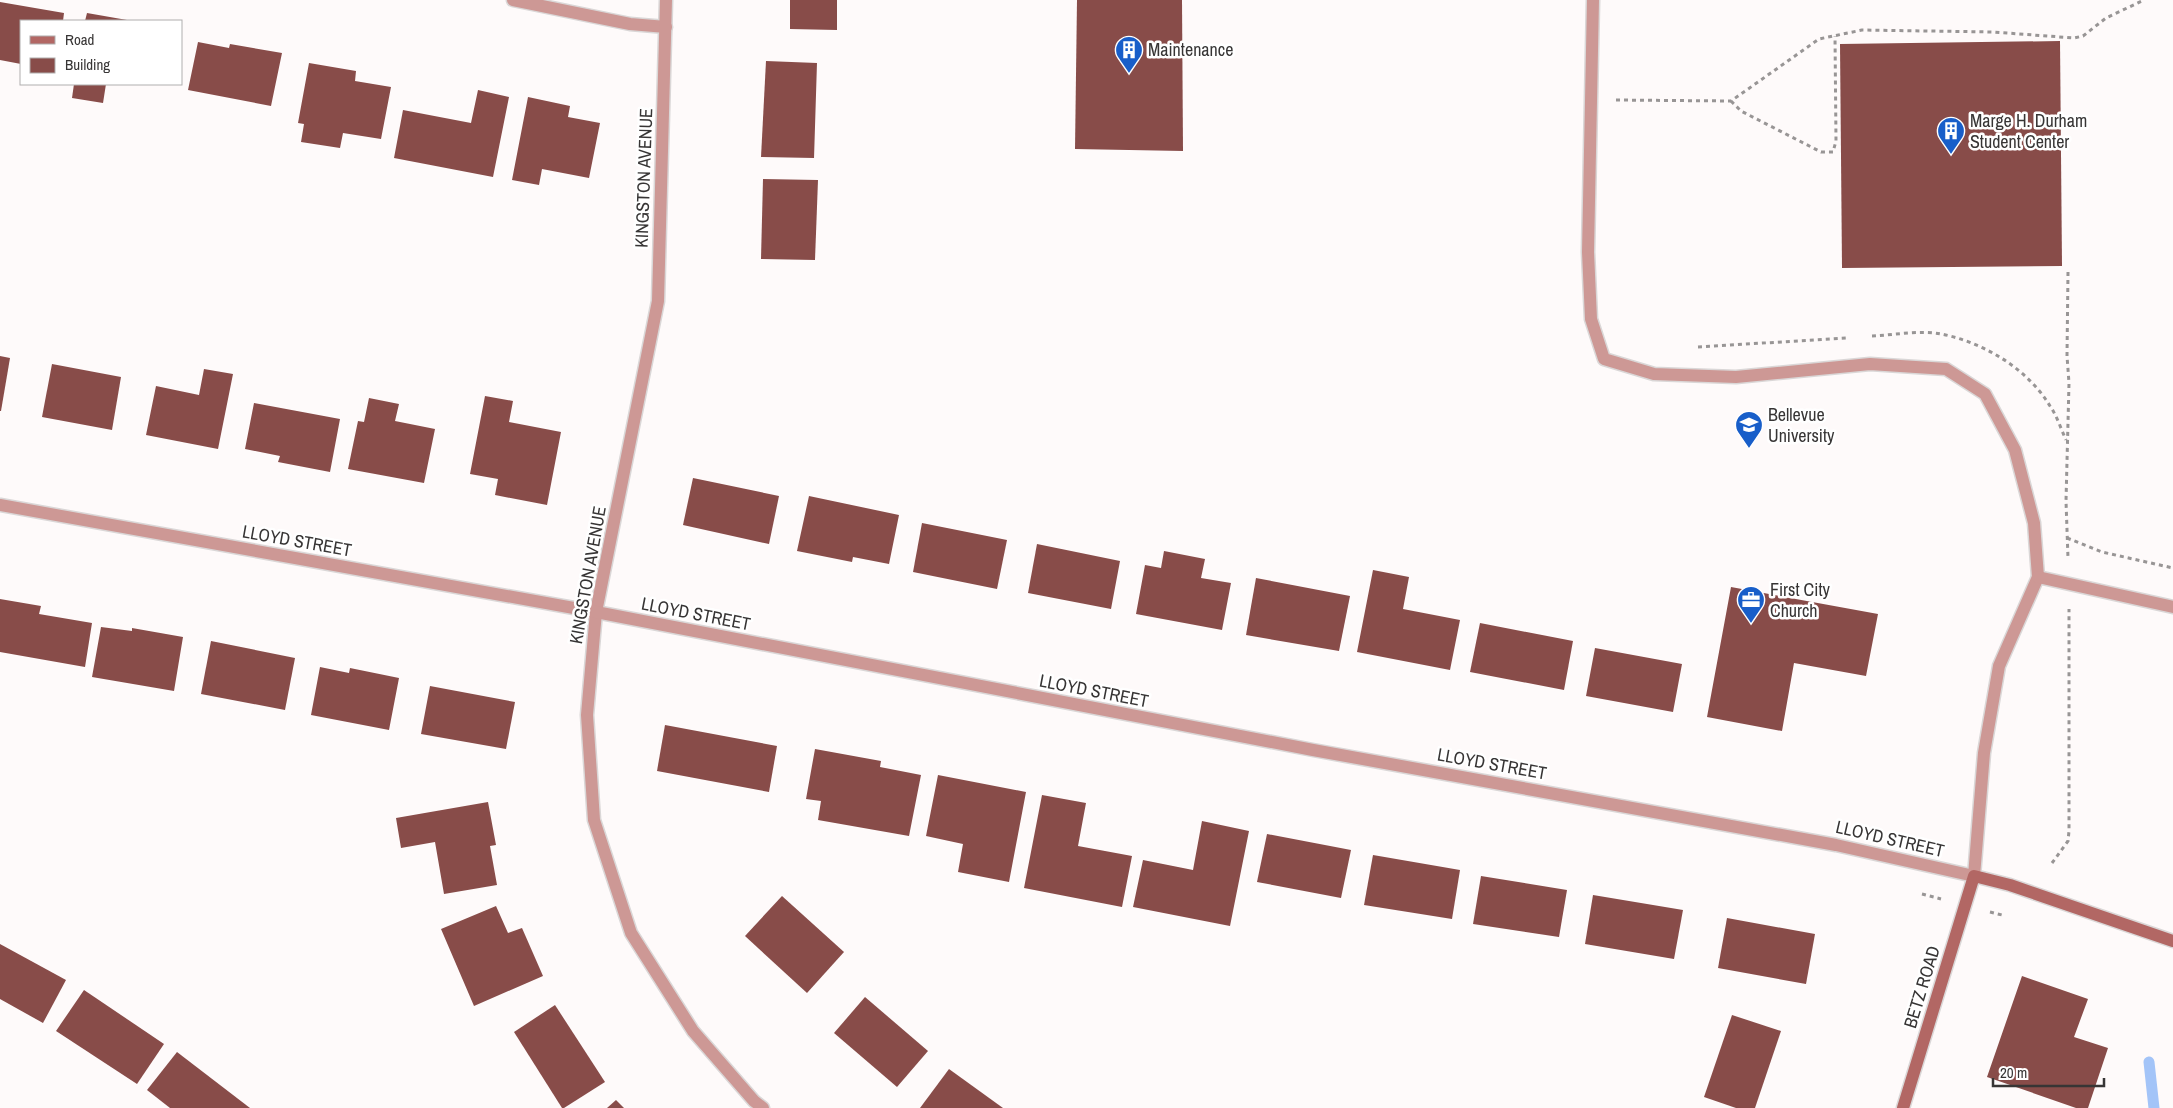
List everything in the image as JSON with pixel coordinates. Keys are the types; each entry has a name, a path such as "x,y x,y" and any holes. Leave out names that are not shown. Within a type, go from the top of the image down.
{"street":[{"path":"513,0 630,24 666,28"},
{"name":"KINGSTON AVENUE","path":"666,0 658,301 596,612 587,715 594,820 631,932 693,1031 754,1101 763,1108"},
{"path":"1593,0 1588,252 1591,319 1604,359 1654,374 1736,377 1870,364 1946,369 1985,394 2016,450 2034,523 2038,576 1999,666 1984,753 1974,876"},
{"name":"LLOYD STREET","path":"0,505 596,612 1304,748 1836,845 2010,885 2173,941"},
{"path":"2038,576 2173,607"},
{"name":"BETZ ROAD","path":"1903,1108 1974,876"}],"path":[{"path":"1612,100 1731,101 1819,39 1862,30 1993,32 2074,38 2083,36 2106,18 2144,0"},
{"path":"1731,101 1741,111 1820,152 1833,152 1836,141 1836,36"},
{"path":"2067,538 2102,552 2173,568"}],"building":[{"path":"790,0 837,0 837,30 790,29"},
{"name":"Maintenance","path":"1077,0 1182,0 1183,151 1075,149"},
{"path":"0,2 64,13 63,20 20,20 20,64 0,60"},
{"path":"87,13 127,20 85,20"},
{"name":"Marge H. Durham Student Center","path":"2060,41 2062,266 1842,268 1840,44"},
{"path":"198,42 229,48 230,44 282,53 271,106 188,90"},
{"path":"766,61 817,63 814,158 761,157"},
{"path":"309,63 356,71 355,81 391,87 381,139 343,133 340,148 301,142 304,124 298,123"},
{"path":"74,85 106,85 103,103 72,98"},
{"path":"478,90 509,97 493,177 394,158 403,110 471,123"},
{"path":"528,97 570,106 568,117 600,123 589,178 542,169 539,185 512,180"},
{"path":"763,179 818,180 815,260 761,259"},
{"path":"0,356 10,358 1,411 0,411"},
{"path":"52,364 121,377 112,430 42,417"},
{"path":"204,369 233,374 218,449 146,435 156,386 199,395"},
{"path":"485,396 513,401 509,422 561,432 547,505 495,495 498,479 470,474"},
{"path":"369,398 399,404 395,421 435,429 424,483 348,469 358,421 364,422"},
{"path":"254,403 340,419 330,472 278,462 280,456 245,449"},
{"path":"693,478 779,496 769,544 683,525"},
{"path":"809,496 899,515 889,564 853,557 852,562 797,551"},
{"path":"922,523 1007,540 997,589 913,572"},
{"path":"1037,544 1120,561 1111,609 1028,593"},
{"path":"1164,551 1205,559 1201,578 1231,583 1222,630 1136,614 1145,565 1161,568"},
{"path":"1373,570 1409,577 1403,609 1460,620 1450,670 1357,652"},
{"path":"1256,578 1350,596 1339,651 1246,635"},
{"path":"1731,587 1878,614 1866,676 1794,663 1782,731 1707,717"},
{"path":"0,599 41,606 39,614 92,623 85,667 0,652"},
{"path":"1480,623 1573,641 1564,690 1470,672"},
{"path":"101,627 132,631 132,628 183,637 174,691 92,677"},
{"path":"211,641 295,658 285,710 201,694"},
{"path":"1595,648 1682,664 1673,712 1586,696"},
{"path":"320,667 349,673 350,668 399,678 389,730 311,715"},
{"path":"430,686 515,702 506,749 421,734"},
{"path":"665,725 777,746 769,792 657,771"},
{"path":"815,749 881,761 880,767 921,775 909,836 818,820 821,801 806,799"},
{"path":"938,775 1026,792 1009,882 958,872 963,844 926,836"},
{"path":"1042,795 1086,803 1078,846 1132,856 1122,907 1024,888"},
{"path":"488,802 496,845 490,846 497,885 444,894 435,842 401,848 396,818"},
{"path":"1202,821 1249,831 1230,926 1133,907 1143,860 1193,870"},
{"path":"1267,834 1351,850 1341,898 1257,882"},
{"path":"1373,855 1460,870 1452,919 1364,905"},
{"path":"1481,876 1567,890 1559,937 1473,924"},
{"path":"1593,895 1683,910 1674,959 1585,944"},
{"path":"782,896 844,952 807,993 745,936"},
{"path":"496,906 508,933 522,928 543,976 474,1006 441,929"},
{"path":"1727,918 1815,934 1806,984 1718,968"},
{"path":"0,944 66,980 43,1023 0,999"},
{"path":"2022,976 2088,999 2074,1037 2108,1048 2088,1108 2076,1108 1987,1077"},
{"path":"84,990 164,1044 137,1084 56,1031"},
{"path":"865,997 928,1051 897,1087 834,1033"},
{"path":"555,1005 605,1082 564,1108 562,1108 514,1032"},
{"path":"1732,1015 1781,1031 1755,1108 1736,1108 1704,1097"},
{"path":"177,1052 250,1108 170,1108 147,1090"},
{"path":"949,1069 1003,1108 920,1108"},
{"path":"616,1100 624,1108 607,1108"}],"waterway":[{"path":"2149,1062 2154,1108"}],"place":[{"name":"Maintenance","path":"1129,74"},
{"name":"Marge H. Durham Student Center","path":"1951,155"},
{"name":"Bellevue University","path":"1749,449"},
{"name":"First City Church","path":"1751,624"}]}
